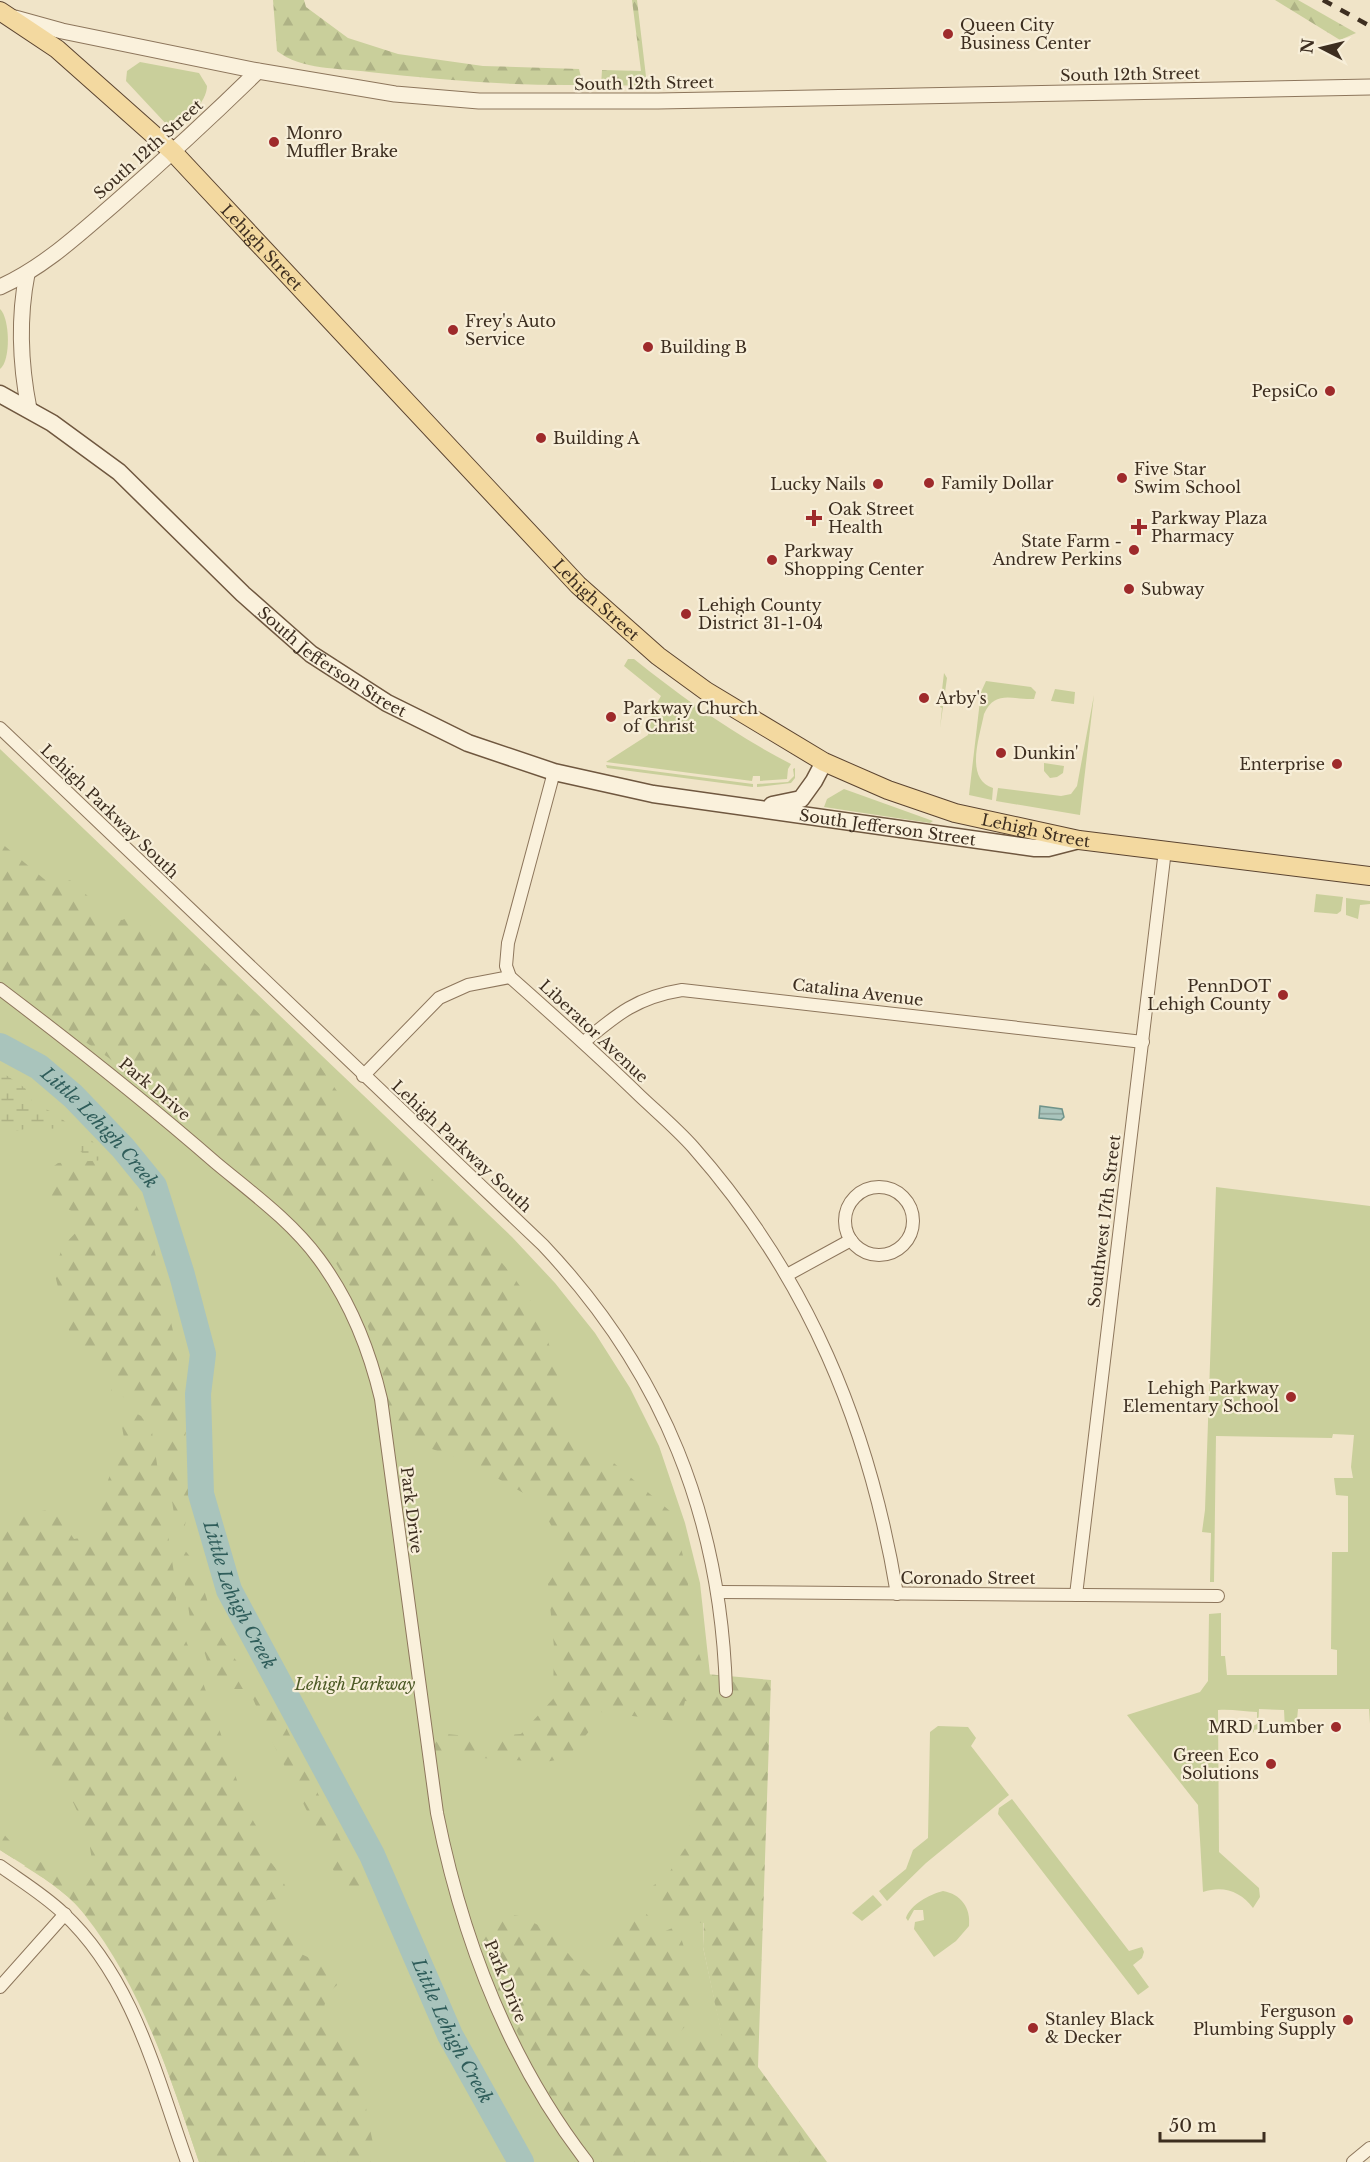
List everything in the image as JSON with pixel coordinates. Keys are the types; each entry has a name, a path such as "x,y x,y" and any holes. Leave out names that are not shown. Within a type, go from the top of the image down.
{"main road":[{"name":"Lehigh Street","path":"5,13 85,72 173,152 601,606 658,656 706,691 824,762 888,790 955,813 1079,840 1370,876"},
{"name":"South Jefferson Street","path":"0,394 29,409 81,443 137,487 276,625 348,680 437,729 554,772 653,794 1035,848 1048,848 1079,840"},
{"name":"South Jefferson Street","path":"732,804 781,805 801,799 824,762"}],"street":[{"path":"5,13 62,31 258,71"},
{"name":"South 12th Street","path":"0,286 27,274 68,244 173,152 258,71 395,94 521,102 1370,87"},
{"path":"27,274 22,300 20,339 23,377 29,409"},
{"name":"Lehigh Parkway South","path":"0,728 543,1245 577,1282 619,1337 659,1405 677,1445 705,1528 718,1592 726,1692"},
{"path":"363,1076 439,998 468,985 510,977 506,966 508,943 554,772"},
{"name":"Southwest 17th Street","path":"1076,1595 1165,850"},
{"name":"Liberator Avenue","path":"510,977 584,1042 691,1145 758,1230 787,1275 826,1350 858,1429 883,1516 897,1594"},
{"name":"Park Drive","path":"0,989 117,1078 279,1216 318,1258 354,1317 371,1360 381,1399 437,1813 449,1870 476,1954 519,2056 539,2093 587,2162"},
{"name":"Catalina Avenue","path":"584,1042 622,1010 661,993 682,990 704,990 1143,1042"},
{"path":"887,1187 906,1200 914,1221 912,1232 899,1249 879,1255 868,1253 851,1240 846,1218 855,1197 864,1190 887,1187"},
{"path":"787,1275 851,1240"},
{"name":"Coronado Street","path":"718,1592 1218,1596"},
{"path":"0,1866 65,1914 105,1963 136,2016 187,2162"},
{"path":"0,1987 65,1914"},
{"path":"1353,2162 1370,2148"}],"green space":[{"path":"273,0 304,0 306,7 348,38 398,54 483,66 579,69 583,85 529,85 423,78 333,69 297,62 277,51"},
{"path":"632,0 637,0 647,85 601,86 602,70 641,71"},
{"path":"1275,0 1298,0 1356,33 1340,40"},
{"path":"140,62 199,73 207,86 206,92 199,105 182,122 169,127 126,81 127,71"},
{"path":"0,309 6,321 8,339 6,358 0,369"},
{"path":"628,659 634,659 730,729 791,764 787,779 760,781 760,776 753,776 752,781 606,762 648,735 653,710 661,696 624,666"},
{"path":"944,673 947,678 940,728 942,708 940,707"},
{"path":"986,681 1031,687 1036,692 1034,699 1005,698 993,701 984,714 977,745 976,766 984,783 993,788 992,800 969,795 981,692"},
{"path":"1055,689 1075,692 1074,704 1051,701"},
{"path":"1094,695 1080,815 996,801 998,788 1061,796 1071,794 1077,786"},
{"name":"Lehigh Parkway","path":"0,749 512,1237 555,1283 595,1333 630,1388 659,1446 685,1523 700,1583 710,1675 703,1947 725,2048 782,2162 199,2162 152,2032 122,1970 104,1941 84,1913 66,1895 0,1850"},
{"path":"1044,763 1064,766 1063,773 1050,778 1044,771"},
{"path":"606,765 753,784 753,787 607,768"},
{"path":"795,768 795,778 791,783 757,787 757,784 788,782 794,776 793,769"},
{"path":"844,789 933,821 930,823 824,807 827,799"},
{"path":"0,842 50,884 70,880 90,898 95,913 122,920 143,912 155,933 174,927 197,956 266,1020 282,1026 306,1046 370,1139 428,1174 512,1275 535,1307 557,1366 559,1413 568,1439 608,1458 671,1512 685,1563 697,1648 706,1674 771,1680 758,2067 827,2162 598,2162 560,2112 512,2021 487,1964 475,1928 495,1927 497,1912 519,1916 551,1931 571,1957 589,1974 617,1964 600,1947 628,1912 642,1909 663,1932 677,1926 689,1962 690,1998 697,2014 676,2036 722,2037 703,1947 704,1923 671,1914 647,1890 667,1876 689,1842 689,1794 694,1728 700,1702 685,1701 680,1722 585,1710 591,1729 567,1758 545,1762 435,1755 435,1733 479,1737 521,1734 553,1699 554,1647 548,1584 567,1556 539,1502 469,1462 395,1436 380,1361 359,1301 331,1255 283,1204 219,1148 151,1097 109,1058 56,1022 0,973"},
{"path":"1316,894 1343,897 1341,911 1337,914 1314,912"},
{"path":"1346,898 1370,901 1370,904 1360,905 1358,919 1346,915"},
{"path":"0,1071 25,1088 33,1103 56,1114 68,1124 66,1129 32,1128 0,1133"},
{"path":"78,1133 84,1133 116,1165 105,1160 91,1161 77,1148"},
{"path":"105,1160 116,1165 151,1235 176,1344 179,1393 187,1425 180,1468 192,1490 183,1548 196,1564 216,1629 235,1659 281,1717 364,1889 340,1888 319,1837 249,1689 230,1689 218,1697 205,1654 191,1625 161,1429 153,1415 133,1401 111,1392 113,1371 100,1359 73,1347 54,1271 63,1246 83,1225 73,1212 39,1191 54,1184 50,1169 58,1163"},
{"name":"Lehigh Parkway Elementary School","path":"1216,1187 1370,1206 1370,1724 1369,1709 1298,1709 1296,1730 1285,1729 1284,1710 1259,1709 1258,1729 1254,1730 1254,1733 1251,1727 1257,1724 1257,1712 1218,1710 1219,1852 1259,1888 1260,1897 1253,1908 1231,1891 1218,1889 1203,1892 1198,1805 1127,1715 1200,1692 1208,1681 1209,1614 1221,1613 1221,1656 1225,1656 1227,1675 1337,1675 1337,1650 1331,1649 1332,1552 1348,1552 1348,1496 1336,1495 1334,1478 1353,1478 1351,1467 1354,1435 1333,1434 1332,1438 1216,1436 1214,1582 1210,1582 1211,1533 1202,1532 1205,1510"},
{"path":"128,1409 141,1416 152,1432 176,1586 176,1617 201,1677 248,1812 266,1843 263,1853 278,1871 291,1898 267,1900 299,1953 327,1966 337,1985 327,1994 322,2017 335,2039 357,2039 367,2115 377,2162 199,2162 165,2065 138,2001 122,1971 104,1942 72,1900 24,1866 50,1860 67,1872 84,1889 94,1873 88,1835 62,1778 37,1760 0,1714 0,1526 5,1517 54,1509 74,1539 96,1535 107,1483 124,1438 119,1410"},
{"path":"938,1726 968,1727 976,1738 971,1746 1009,1795 926,1863 887,1901 879,1891 906,1869 913,1850 928,1838 930,1732"},
{"path":"1012,1799 1129,1951 1142,1947 1144,1952 1142,1958 1133,1965 1149,1987 1138,1995 998,1814 999,1808"},
{"path":"0,1830 19,1851 14,1859 0,1850"},
{"path":"943,1891 955,1895 963,1903 968,1913 969,1926 956,1941 934,1957 914,1929 915,1922 924,1920 923,1910 914,1910 908,1921 906,1918 908,1913 921,1901"},
{"path":"873,1895 882,1905 862,1921 852,1913"}],"water":[{"path":"1040,1106 1062,1109 1064,1117 1061,1120 1039,1118"}],"waterway":[{"name":"Little Lehigh Creek","path":"0,1046 39,1067 73,1096 123,1148 154,1186 182,1275 203,1354 198,1394 201,1494 229,1590 372,1855 450,2035 521,2162"}],"railway":[{"path":"1323,0 1370,26"}],"place":[{"name":"Queen City Business Center","path":"948,34"},
{"name":"Monro Muffler Brake","path":"274,142"},
{"name":"Frey's Auto Service","path":"453,330"},
{"name":"Building B","path":"648,347"},
{"name":"PepsiCo","path":"1330,391"},
{"name":"Building A","path":"541,438"},
{"name":"Five Star Swim School","path":"1122,478"},
{"name":"Family Dollar","path":"929,483"},
{"name":"Lucky Nails","path":"878,484"},
{"name":"Oak Street Health","path":"814,518"},
{"name":"Parkway Plaza Pharmacy","path":"1139,527"},
{"name":"State Farm - Andrew Perkins","path":"1134,550"},
{"name":"Parkway Shopping Center","path":"772,560"},
{"name":"Subway","path":"1129,589"},
{"name":"Lehigh County District 31-1-04","path":"686,614"},
{"name":"Arby's","path":"924,698"},
{"name":"Parkway Church of Christ","path":"611,717"},
{"name":"Dunkin'","path":"1001,753"},
{"name":"Enterprise","path":"1337,764"},
{"name":"PennDOT Lehigh County","path":"1283,995"},
{"name":"Lehigh Parkway Elementary School","path":"1291,1397"},
{"name":"MRD Lumber","path":"1336,1727"},
{"name":"Green Eco Solutions","path":"1271,1764"},
{"name":"Ferguson Plumbing Supply","path":"1348,2020"},
{"name":"Stanley Black & Decker","path":"1033,2028"}]}
